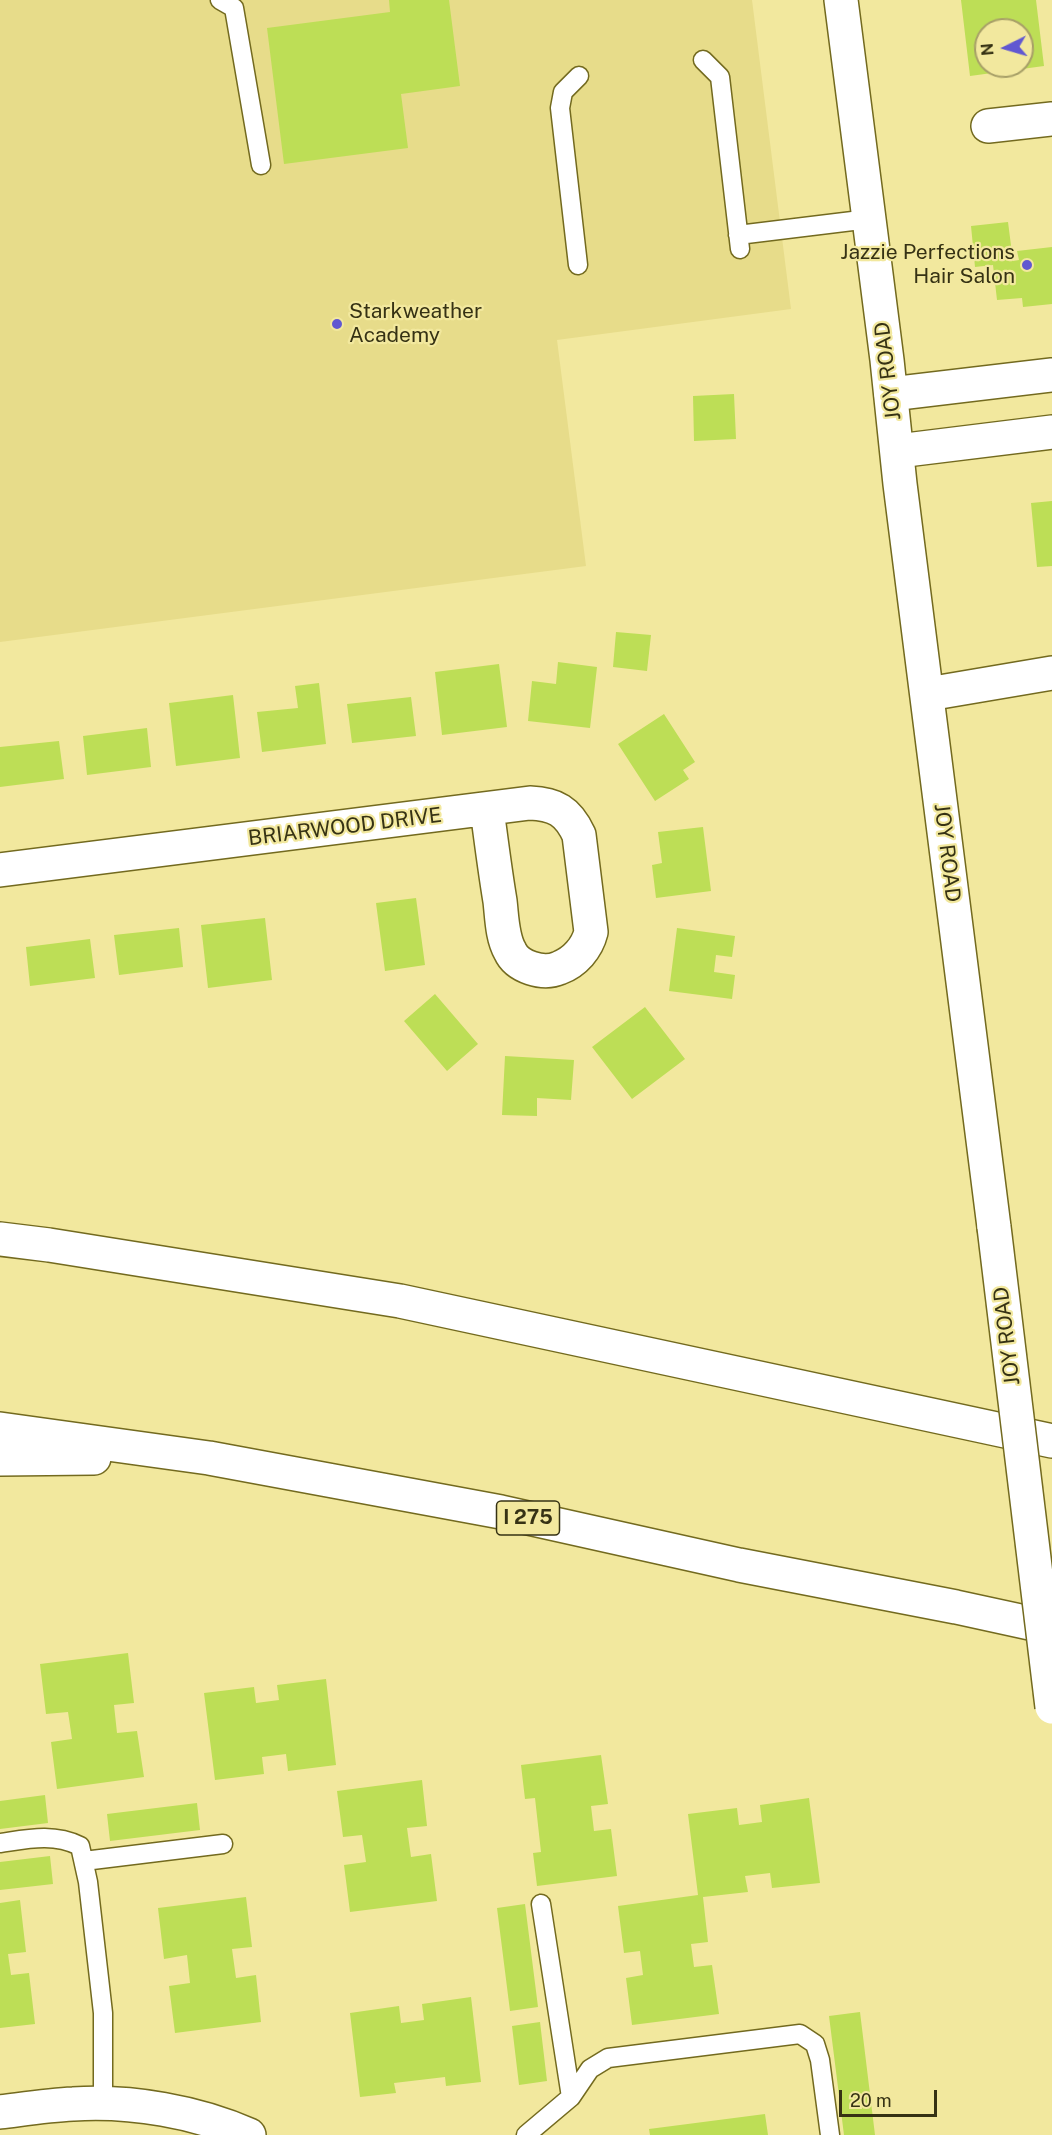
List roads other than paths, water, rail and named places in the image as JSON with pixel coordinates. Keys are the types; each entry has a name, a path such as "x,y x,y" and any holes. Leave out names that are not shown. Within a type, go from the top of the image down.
{"main road":[{"name":"JOY ROAD","path":"841,0 1052,1707"},
{"path":"988,126 1052,119"},
{"path":"891,394 1052,375"},
{"path":"898,451 1052,432"},
{"path":"928,694 1052,673"},
{"name":"BRIARWOOD DRIVE","path":"0,870 530,803 540,803 552,806 573,821 579,835 591,932 588,944 580,953 566,964 553,970 529,967 511,954 504,932 487,809"},
{"path":"0,1239 400,1301 1052,1441"},
{"name":"I 275","path":"0,1429 209,1458 501,1512 739,1565 1052,1628"},
{"path":"0,1459 209,1458"},
{"path":"0,2112 76,2103 147,2107 227,2125 249,2135"}],"lane":[{"path":"220,0 234,8 261,165"},
{"path":"703,60 720,77 739,242 869,219"},
{"path":"578,265 560,108 563,92 579,76"},
{"path":"0,1843 46,1837 68,1840 80,1846 84,1861 104,2013 103,2104"},
{"path":"84,1861 223,1844"},
{"path":"541,1904 571,2097"},
{"path":"526,2135 571,2097 590,2069 608,2058 800,2034 815,2044 820,2060 830,2135"}],"place":[{"name":"Jazzie Perfections Hair Salon","path":"1027,265"},
{"name":"Starkweather Academy","path":"337,324"}]}
